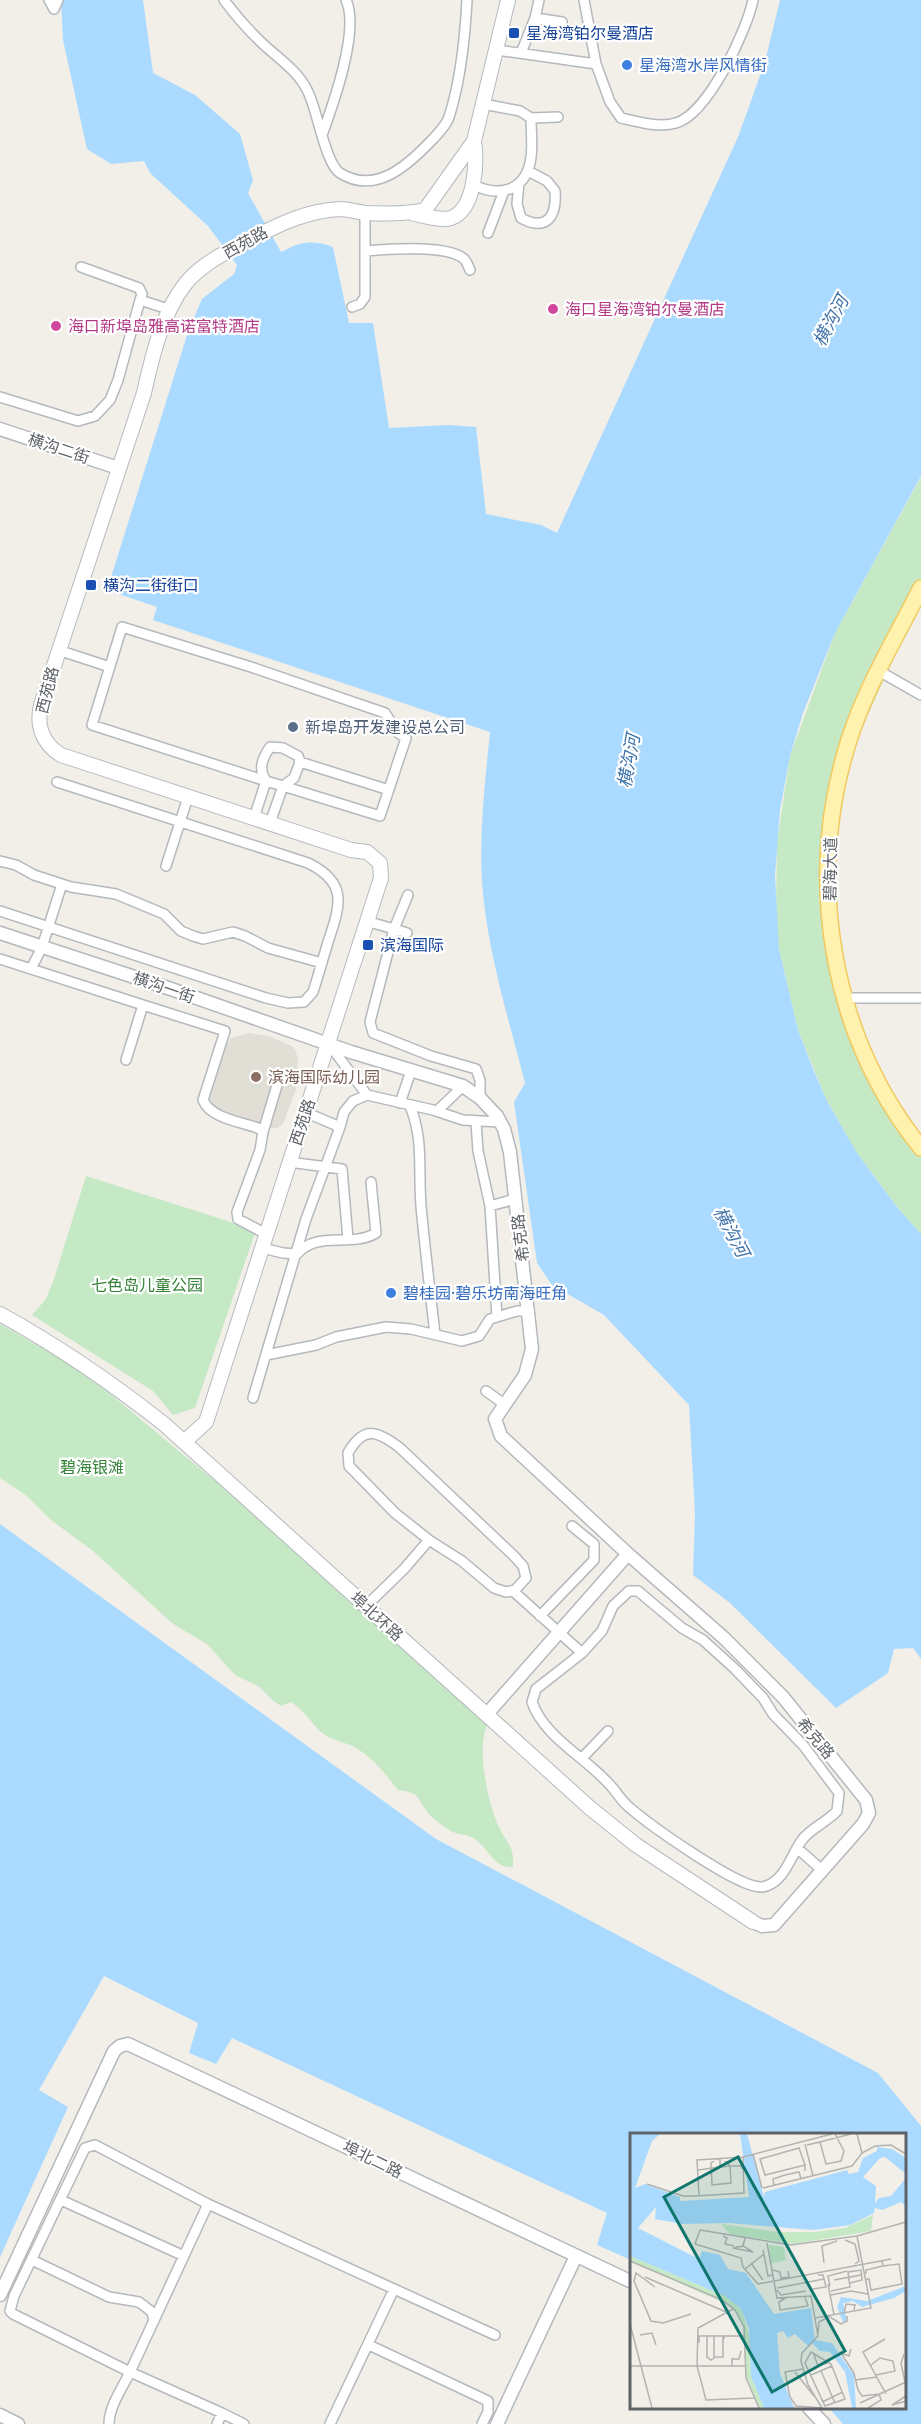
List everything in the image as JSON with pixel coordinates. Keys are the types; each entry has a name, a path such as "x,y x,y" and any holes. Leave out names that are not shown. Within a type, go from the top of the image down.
{"main road":[{"path":"409,213 425,210 474,141 508,0"},
{"name":"西苑路","path":"184,1442 206,1422 381,878 380,863 367,852 351,850 73,760 53,750 41,731 39,716 58,650 171,310 186,283 205,266 224,254 286,220 341,209 365,213 409,213 450,218 460,212 468,199 476,160 474,141"},
{"name":"碧海大道","path":"921,588 881,673 845,773 835,829 832,888 843,972 859,1028 897,1104 921,1139"},
{"name":"碧海大道","path":"921,600 859,713 839,778 829,847 829,911 838,976 856,1036 890,1104 921,1148"},
{"name":"埠北环路","path":"0,1314 39,1335 96,1374 184,1442 613,1827 753,1922"}],"street":[{"path":"49,0 54,9 58,0"},
{"path":"224,0 250,31 296,74 308,90 322,135 338,172 353,179 368,181 386,178 399,171 424,148 448,120 454,99 467,0"},
{"path":"322,135 339,91 350,33 346,0"},
{"path":"521,53 535,18 539,0"},
{"path":"584,0 596,64 610,102 621,118 651,124 677,123 693,113 727,65 743,34 753,0"},
{"path":"535,18 562,22"},
{"path":"497,50 596,64"},
{"path":"483,104 520,111 531,118 558,117"},
{"path":"472,184 496,193 519,183 528,171 531,154 531,118"},
{"path":"519,183 517,204 521,218 536,225 544,223 553,213 555,191 547,181 528,171"},
{"path":"488,233 504,191"},
{"path":"352,307 360,304 365,297 365,213"},
{"path":"366,251 430,249 459,256 465,260 470,270"},
{"path":"0,397 78,421 95,416 110,399 118,380 142,294 139,288 81,267"},
{"path":"140,300 171,310"},
{"name":"横沟二街","path":"0,429 118,468"},
{"path":"122,627 251,667 385,713 398,733 406,738 380,816 92,725 110,668 122,627"},
{"path":"58,650 110,668"},
{"path":"881,673 921,695"},
{"path":"254,818 266,781 261,765 270,747 283,748 298,756 300,762 294,778 283,786 270,823"},
{"path":"300,762 389,790"},
{"path":"0,911 266,998 288,1003 304,1002 313,992 339,910 336,891 327,874 308,863 57,782"},
{"path":"166,866 188,797"},
{"path":"0,861 16,865 34,875 62,884 87,891 116,894 164,914 181,931 193,936 203,939 233,932 268,948 322,963"},
{"path":"31,969 42,947 62,884"},
{"path":"408,895 394,929 370,1022 373,1033 431,1056 476,1069 480,1080 480,1098"},
{"path":"366,921 407,933"},
{"name":"横沟一街","path":"0,933 328,1043"},
{"path":"0,958 225,1031 203,1100 206,1107 213,1112 258,1128 263,1132"},
{"path":"850,998 921,998"},
{"path":"126,1060 143,1005"},
{"path":"328,1043 367,1095"},
{"name":"希克路","path":"328,1043 463,1086 480,1098 500,1122 510,1152 532,1338 531,1359 520,1383 495,1419 501,1436 756,1670 783,1697 866,1800 867,1819 774,1925 762,1926 753,1922"},
{"path":"411,1071 405,1104 418,1125 421,1144 419,1175 421,1206 435,1334"},
{"path":"266,1234 238,1219 237,1212 260,1150 278,1082"},
{"path":"436,1111 463,1086"},
{"path":"253,1398 326,1165 344,1112 352,1101 367,1095 476,1122 500,1122"},
{"path":"305,1112 340,1126"},
{"path":"476,1122 478,1151 490,1206 497,1317"},
{"path":"289,1162 326,1165 342,1169 348,1239"},
{"path":"262,1248 297,1254 310,1242 371,1236 376,1233 371,1182"},
{"path":"490,1206 515,1199"},
{"path":"266,1355 386,1327 435,1334 462,1341 479,1336 490,1318 517,1311 529,1311"},
{"path":"486,1391 504,1404"},
{"path":"373,1432 387,1438 400,1448 514,1556 523,1566 526,1578 513,1591 506,1592 494,1588 462,1561 429,1540 395,1513 349,1466 348,1453 362,1435 373,1432"},
{"path":"540,1616 594,1560 594,1544 572,1526"},
{"path":"366,1606 404,1569 429,1540"},
{"path":"487,1714 628,1554"},
{"path":"513,1591 540,1616 544,1626 558,1632 582,1653"},
{"path":"629,1591 638,1591 681,1628 703,1640 764,1698 773,1714 803,1745 839,1793 837,1811 822,1825 811,1831 777,1879 765,1886 754,1887 707,1862 630,1809 610,1784 542,1724 532,1702 537,1689 582,1653 602,1631 613,1606 629,1591"},
{"path":"582,1758 608,1731"},
{"path":"797,1848 822,1870"},
{"name":"埠北二路","path":"0,2295 114,2051 124,2044 133,2044 630,2281"},
{"path":"244,2424 130,2372 10,2311 85,2148 95,2145 208,2204 495,2334"},
{"path":"61,2200 184,2256"},
{"path":"109,2424 109,2418 208,2204"},
{"path":"497,2424 576,2256"},
{"path":"32,2260 109,2297 139,2302 152,2312 154,2321"},
{"path":"330,2424 394,2289"},
{"path":"369,2345 488,2401 488,2412 482,2424"},
{"path":"810,2409 824,2424"},
{"path":"217,2424 222,2413"},
{"path":"0,2415 18,2424"}],"shaded area":[{"name":"滨海国际幼儿园","path":"249,1033 268,1036 292,1046 296,1052 298,1060 296,1089 283,1124 277,1128 268,1128 216,1111 209,1102 226,1045 231,1038"}],"green space":[{"path":"921,477 921,598 839,778 827,882 853,1027 921,1147 921,1234 897,1207 857,1153 827,1101 798,1030 779,949 776,913 777,843 790,756 835,633"},
{"name":"七色岛儿童公园","path":"86,1176 256,1230 195,1408 173,1415 153,1391 32,1315 46,1299 54,1279"},
{"name":"碧海银滩","path":"0,1324 61,1359 109,1393 221,1486 488,1724 483,1745 486,1785 496,1820 512,1852 513,1867 500,1864 473,1838 454,1832 434,1819 416,1796 410,1792 398,1790 370,1758 354,1747 325,1735 291,1702 281,1706 260,1687 235,1675 207,1644 173,1624 93,1551 51,1520 27,1496 0,1478"}],"water":[{"name":"横沟河","path":"61,0 143,0 153,73 195,95 240,134 253,180 248,193 281,252 306,243 333,247 349,323 373,323 389,428 448,425 476,427 486,514 541,525 557,533 738,137 765,62 780,0 921,0 921,476 835,633 803,713 790,756 780,810 775,876 779,949 798,1030 812,1066 827,1101 857,1153 897,1207 921,1234 921,1659 913,1648 894,1649 888,1673 836,1708 730,1603 693,1575 695,1514 689,1405 604,1315 552,1285 537,1263 514,1102 525,1083 493,958 482,882 484,788 490,732 153,620 157,607 107,590 188,332 202,299 234,274 237,265 208,226 150,173 144,161 111,164 87,149 63,40"},
{"path":"0,1524 436,1839 878,2073 921,2126 921,2424 843,2424 830,2409 906,2409 906,2133 630,2133 630,2260 597,2245 607,2213 232,2038 216,2064 189,2053 198,2023 104,1976 39,2090 68,2107 0,2257"}],"place":[{"name":"星海湾铂尔曼酒店","path":"514,33"},
{"name":"星海湾水岸风情街","path":"627,65"},
{"name":"海口星海湾铂尔曼酒店","path":"553,309"},
{"name":"海口新埠岛雅高诺富特酒店","path":"56,326"},
{"name":"横沟二街街口","path":"91,585"},
{"name":"新埠岛开发建设总公司","path":"293,727"},
{"name":"滨海国际","path":"368,945"},
{"name":"滨海国际幼儿园","path":"256,1077"},
{"name":"碧桂园·碧乐坊南海旺角","path":"391,1293"}]}
